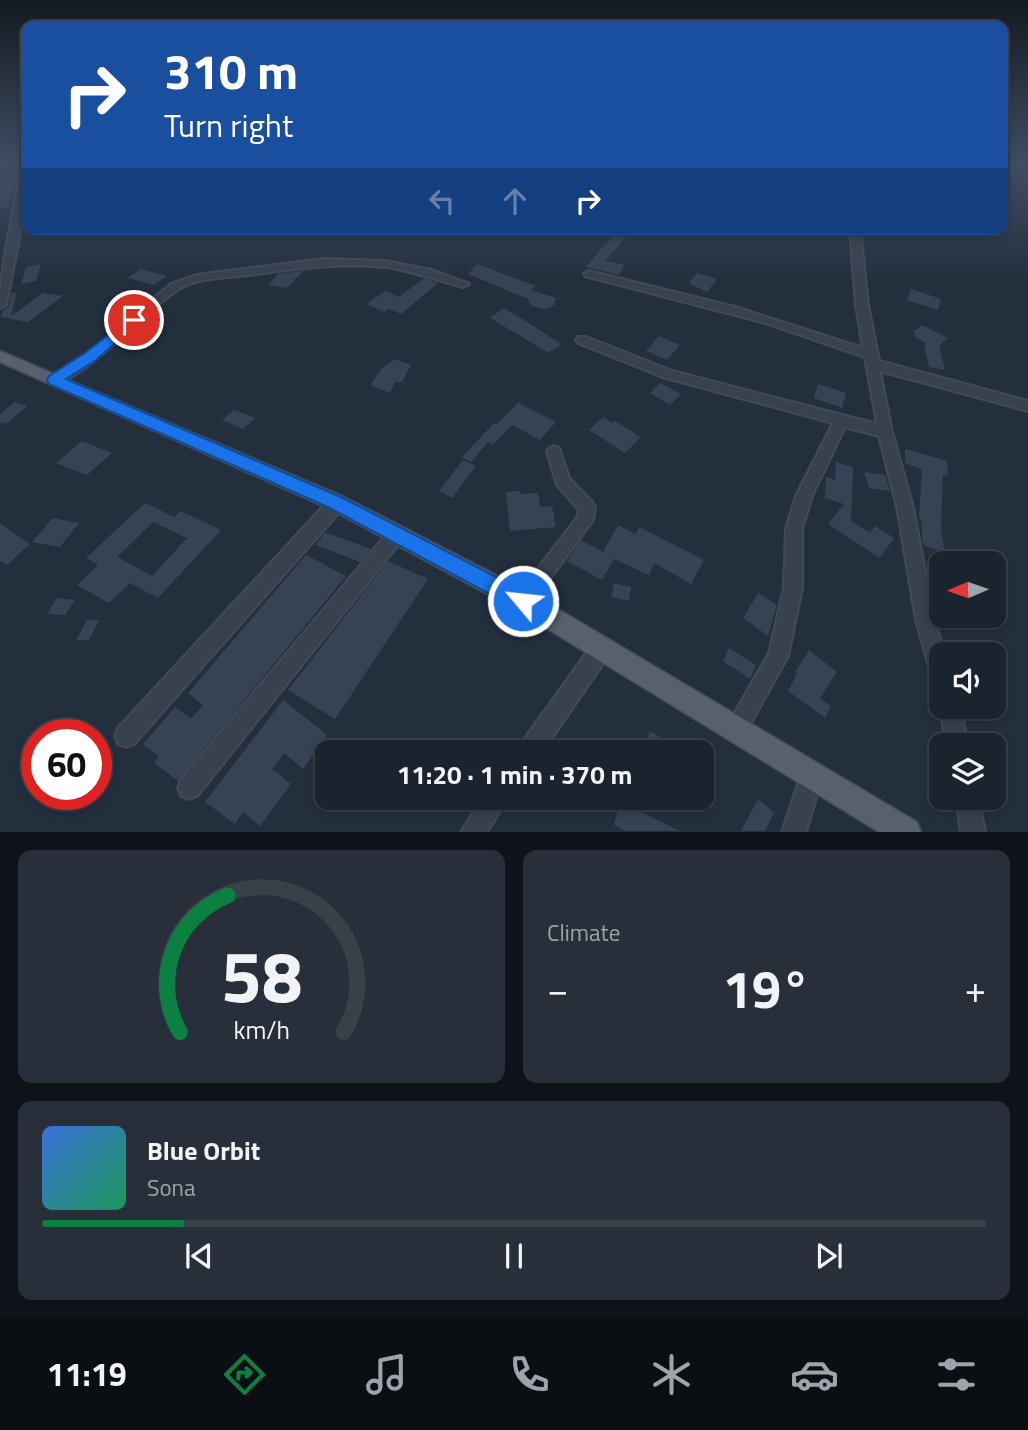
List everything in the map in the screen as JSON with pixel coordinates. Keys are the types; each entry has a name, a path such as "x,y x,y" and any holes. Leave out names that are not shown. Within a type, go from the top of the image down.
{"main road":[{"path":"0,356 337,503 523,601 907,831"}],"street":[{"path":"0,305 20,203"},
{"path":"856,235 862,305 885,432 905,507 925,620 932,642"},
{"path":"54,380 90,357 175,286 197,278 324,262 385,264 427,272 463,284"},
{"path":"589,274 666,292 837,342 872,360 1028,406"},
{"path":"582,340 668,374 885,432"},
{"path":"736,730 778,656 793,588 794,529 804,496 841,421"},
{"path":"523,601 585,520 587,513 587,508 562,481 554,452"},
{"path":"126,736 337,503"},
{"path":"190,788 396,535"},
{"path":"538,740 602,649"},
{"path":"794,831 812,774"},
{"path":"473,831 488,810"},
{"path":"969,810 972,831"}],"building":[{"path":"0,203 9,203 8,207 0,208"},
{"path":"613,235 625,238 605,261 625,265 619,275 586,267"},
{"path":"41,264 36,281 21,284 26,267"},
{"path":"477,264 536,286 531,290 556,298 554,305 547,309 531,306 528,299 468,274"},
{"path":"141,269 167,276 154,285 128,278"},
{"path":"303,271 287,288 268,285 278,274"},
{"path":"697,273 717,279 707,292 689,283"},
{"path":"424,278 438,283 401,314 389,309 384,312 367,304 385,291 399,297"},
{"path":"911,289 941,299 938,310 907,300"},
{"path":"17,292 11,316 43,293 63,296 28,322 1,317 3,310 9,306 11,293"},
{"path":"504,308 561,344 549,353 490,318"},
{"path":"145,323 158,327 136,344 122,340"},
{"path":"922,325 948,338 939,346 945,370 929,367 924,345 926,343 913,336 916,334 913,332"},
{"path":"659,336 680,345 667,360 646,351"},
{"path":"395,359 411,365 402,382 395,382 390,393 370,385 382,368"},
{"path":"660,383 681,394 670,405 650,393"},
{"path":"818,384 846,393 842,408 814,398"},
{"path":"15,402 28,406 6,424 0,422 0,414"},
{"path":"518,403 556,422 540,440 512,425 493,445 488,442 471,462 462,457 494,423 497,424"},
{"path":"234,410 255,418 243,429 222,420"},
{"path":"603,417 641,437 625,453 589,430"},
{"path":"82,441 112,453 87,475 56,463"},
{"path":"905,449 947,461 948,476 943,475 941,530 945,551 923,545 919,519 922,469 905,463"},
{"path":"463,460 476,466 452,498 439,491"},
{"path":"836,462 853,467 851,521 870,533 875,526 894,538 880,558 828,524 844,504 825,498 826,477 835,480"},
{"path":"864,472 885,475 890,491 869,488"},
{"path":"519,491 520,494 538,493 540,507 552,506 556,527 510,531 506,492"},
{"path":"145,503 174,517 181,511 221,530 158,598 130,583 109,603 77,585 98,565 86,558","holes":["153,522 187,538 152,576 117,557"]},
{"path":"53,518 79,523 60,547 32,542"},
{"path":"0,523 30,544 7,565 0,561"},
{"path":"618,525 636,534 639,527 704,560 691,584 654,563 649,575 614,559 602,580 567,561 581,540 603,552"},
{"path":"325,532 371,549 360,562 316,545"},
{"path":"306,555 346,576 178,781 154,763 159,756 143,744 175,707 191,719 203,705 188,693"},
{"path":"388,561 428,579 335,719 288,690"},
{"path":"614,583 631,587 629,601 611,597"},
{"path":"758,593 777,605 768,636 743,618"},
{"path":"57,598 75,600 65,615 47,614"},
{"path":"87,620 99,620 89,640 76,640"},
{"path":"729,648 756,665 750,679 723,661"},
{"path":"809,650 837,672 820,698 831,706 825,718 788,691 797,674 795,672"},
{"path":"283,700 327,735 323,740 315,740 315,752 303,769 284,753 272,769 291,784 260,826 243,812 235,824 205,802"},
{"path":"650,731 665,740 646,740"},
{"path":"758,799 774,813 765,831 741,831"},
{"path":"618,810 642,810 680,831 626,831 614,825"}],"route":[{"path":"134,320 90,357 54,380 337,503 523,601"}]}
